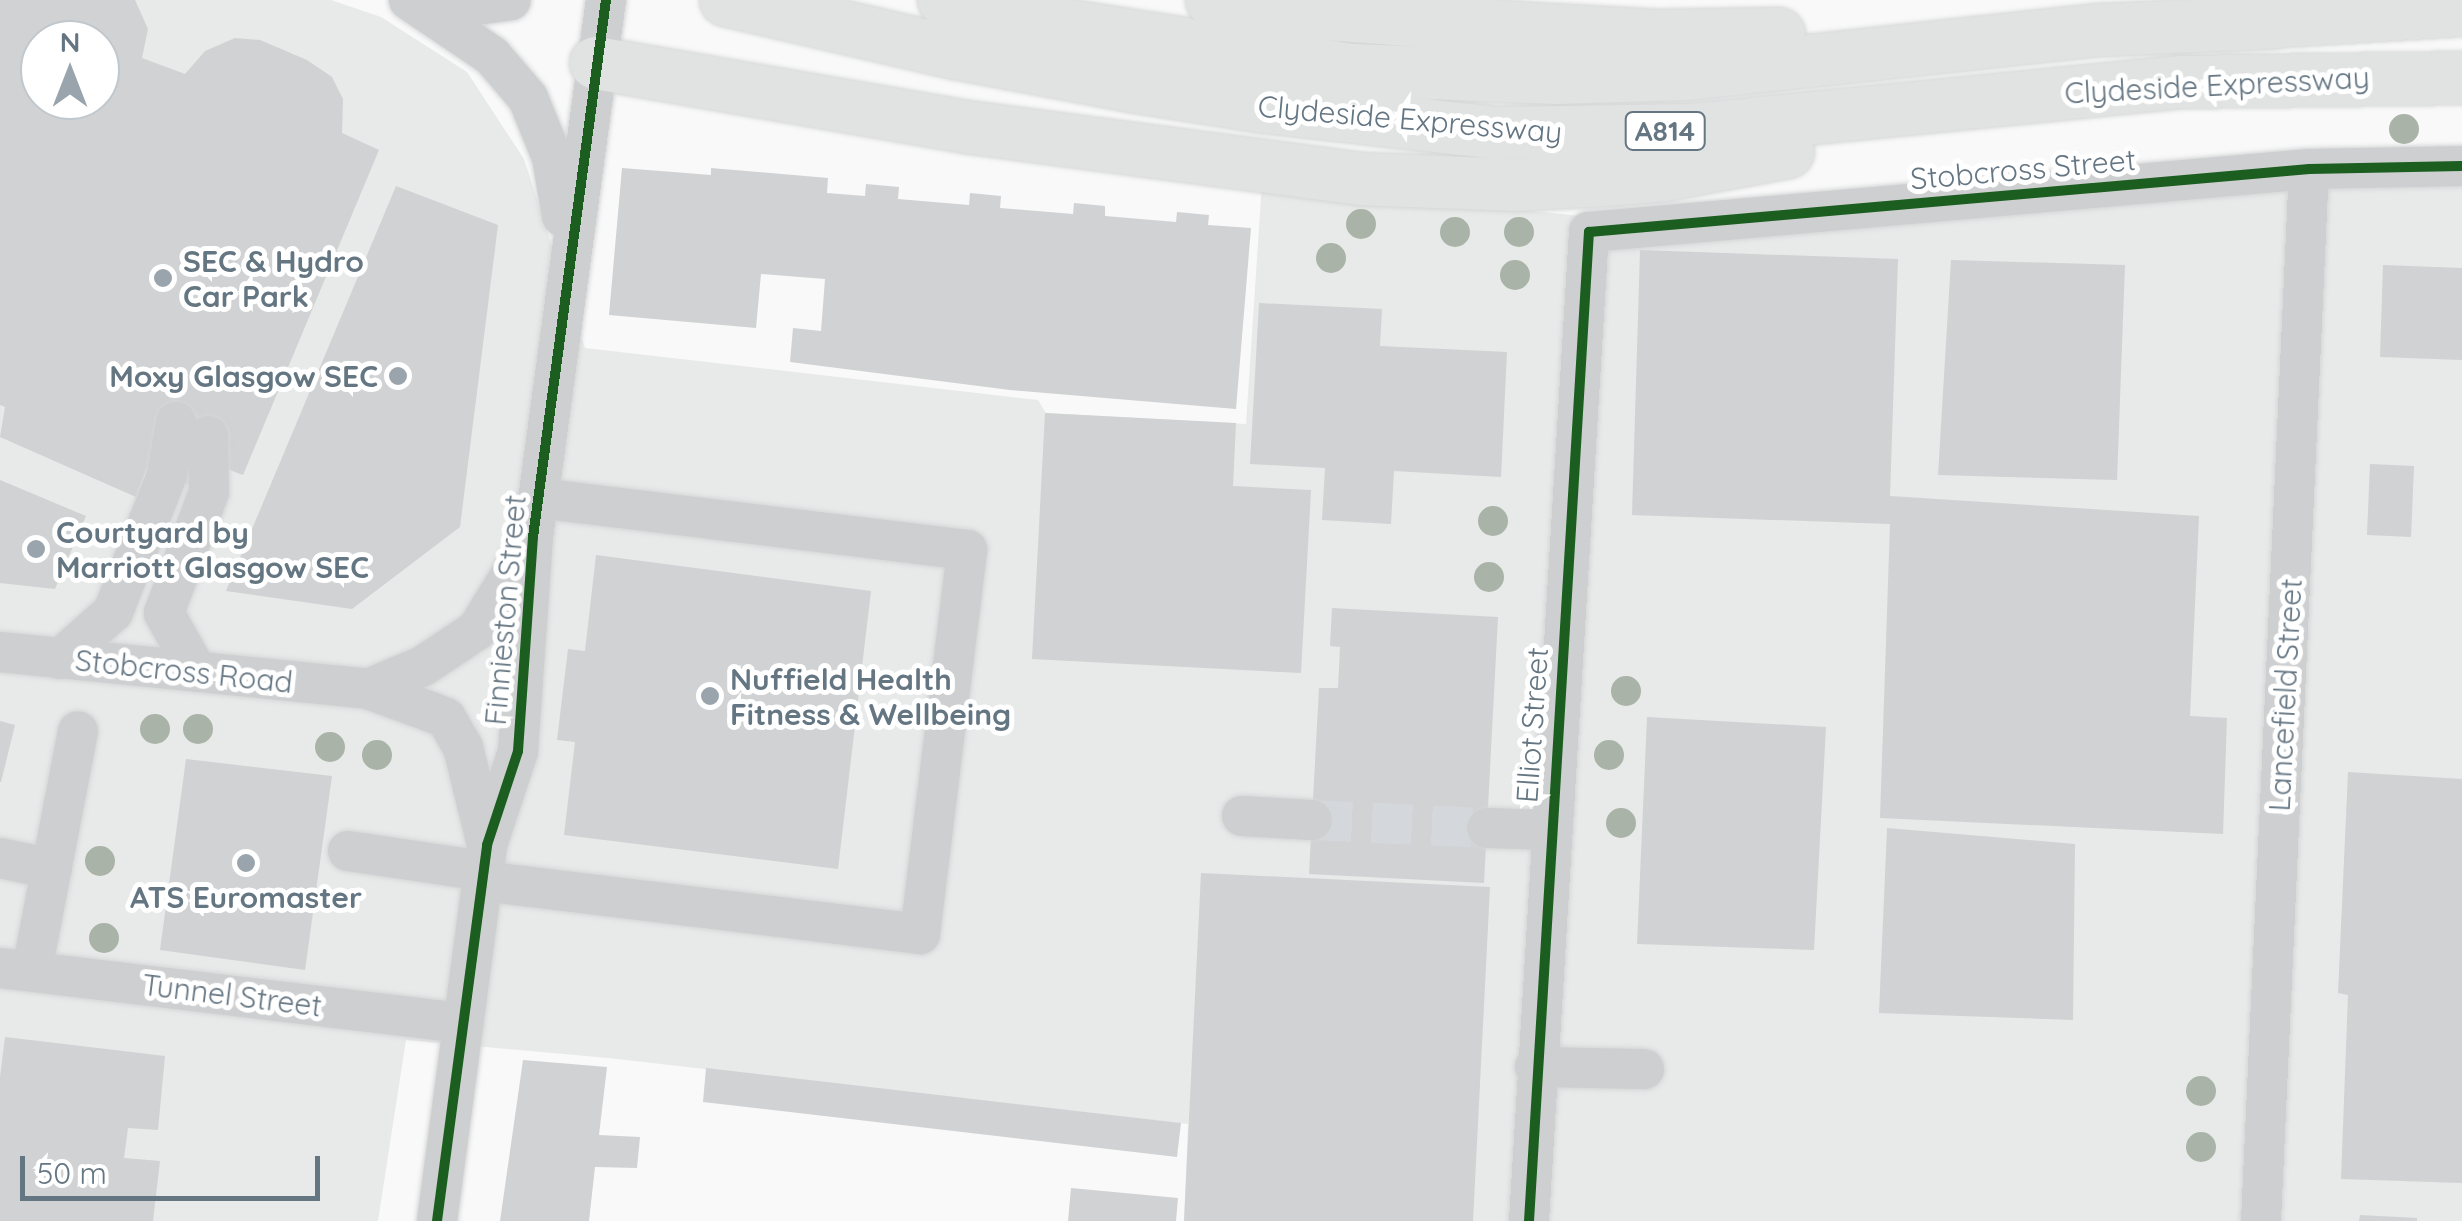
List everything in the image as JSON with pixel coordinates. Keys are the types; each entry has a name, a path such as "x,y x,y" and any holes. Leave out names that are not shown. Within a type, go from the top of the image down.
{"highway":[{"path":"2231,22 2462,8"}],"main road":[{"name":"Clydeside Expressway","path":"726,0 874,35 1265,107 1497,132 1692,130 2184,82 2462,78"},
{"name":"Clydeside Expressway","path":"944,0 1087,29 1351,70 1559,78 1688,74 2103,30 2231,22 2462,23"},
{"path":"1212,0 1245,8 1657,36 2103,30"},
{"path":"596,63 966,127 1360,179 1513,186 1664,175 2184,82"}],"street":[{"path":"409,0 492,56 528,98 552,157 569,260"},
{"path":"432,0 476,5 511,0"},
{"name":"Finnieston Street","path":"437,1221 484,865 518,752 538,498 606,0"},
{"name":"Stobcross Street","path":"1589,232 2308,169 2462,166"},
{"name":"Lancefield Street","path":"2261,1221 2308,169"},
{"name":"Elliot Street","path":"1529,1221 1535,1067 1589,232"},
{"path":"60,659 113,612 166,476 192,429 209,492 164,614 198,672"},
{"path":"348,851 484,865 920,934 967,550 538,498"},
{"name":"Stobcross Road","path":"368,689 424,666 477,630 534,537"},
{"name":"Stobcross Road","path":"0,652 368,689 446,718 464,747 484,865"},
{"path":"16,969 52,869 78,731"},
{"path":"1242,816 1312,820"},
{"path":"1487,828 1550,830"},
{"path":"0,858 52,869"},
{"name":"Tunnel Street","path":"16,969 464,1024"},
{"path":"1535,1067 1644,1069"}],"shaded area":[{"path":"0,0 331,0 381,17 467,72 524,159 585,348 1038,400 1046,413 1246,424 1262,183 1581,216 2462,171 2462,1221 1184,1221 1188,1124 608,1058 406,1040 378,1221 0,1221"}],"building":[{"name":"SEC & Hydro Car Park","path":"0,0 135,0 148,29 142,58 185,74 205,51 235,38 260,40 307,60 332,77 343,99 342,133 379,150 243,475 219,466 209,492 147,468 136,497 0,437 5,407 0,405"},
{"path":"622,168 711,175 711,168 828,178 827,193 865,196 866,184 899,187 898,199 969,205 970,193 1001,196 1000,208 1073,214 1074,203 1105,206 1105,216 1176,222 1177,212 1209,215 1208,225 1251,228 1236,409 1010,390 790,362 793,328 821,331 825,279 761,274 756,328 609,315"},
{"name":"Moxy Glasgow SEC","path":"396,186 498,225 460,527 352,609 226,591"},
{"path":"1640,250 1898,259 1890,496 2199,516 2190,716 2227,718 2223,834 1880,818 1890,524 1632,515"},
{"path":"1951,260 2125,265 2117,480 1938,475"},
{"path":"2383,265 2462,268 2462,360 2380,357"},
{"path":"1259,303 1382,309 1380,346 1507,352 1501,477 1394,471 1391,524 1322,520 1325,468 1250,464"},
{"path":"1045,413 1236,423 1233,486 1311,490 1301,673 1032,659"},
{"path":"2370,464 2414,466 2411,537 2367,535"},
{"name":"Courtyard by Marriott Glasgow SEC","path":"0,480 86,516 55,589 0,583"},
{"name":"Nuffield Health Fitness & Wellbeing","path":"596,555 871,591 838,869 564,835 575,742 557,740 568,649 585,651"},
{"path":"1332,608 1498,617 1484,883 1309,874 1319,688 1338,688 1340,647 1330,646"},
{"path":"1647,717 1826,727 1814,950 1637,944"},
{"path":"0,721 15,725 1,782 0,782"},
{"name":"ATS Euromaster","path":"186,759 332,776 305,970 160,950"},
{"path":"2348,772 2462,779 2462,1183 2341,1179 2348,995 2338,993"},
{"path":"1887,828 2075,844 2073,1020 1879,1013"},
{"path":"1201,873 1490,887 1473,1221 1184,1221"},
{"path":"5,1037 165,1056 158,1130 128,1128 124,1158 160,1161 153,1221 0,1221 0,1077"},
{"path":"523,1060 607,1067 599,1135 640,1137 637,1168 595,1167 589,1221 500,1221"},
{"path":"706,1068 1181,1123 1177,1157 703,1102"},
{"path":"1071,1188 1178,1198 1176,1221 1068,1221"},
{"path":"2360,1215 2417,1218 2417,1221 2359,1221"}],"tunnel":[{"path":"1312,820 1487,828"}],"cycle path":[{"path":"437,1221 487,845 518,751 533,537 606,0"},
{"path":"1529,1221 1589,232 2309,169 2462,166"}],"place":[{"name":"SEC & Hydro Car Park","path":"163,278"},
{"name":"Moxy Glasgow SEC","path":"398,376"},
{"name":"Courtyard by Marriott Glasgow SEC","path":"36,549"},
{"name":"Nuffield Health Fitness & Wellbeing","path":"710,696"},
{"name":"ATS Euromaster","path":"246,863"}]}
